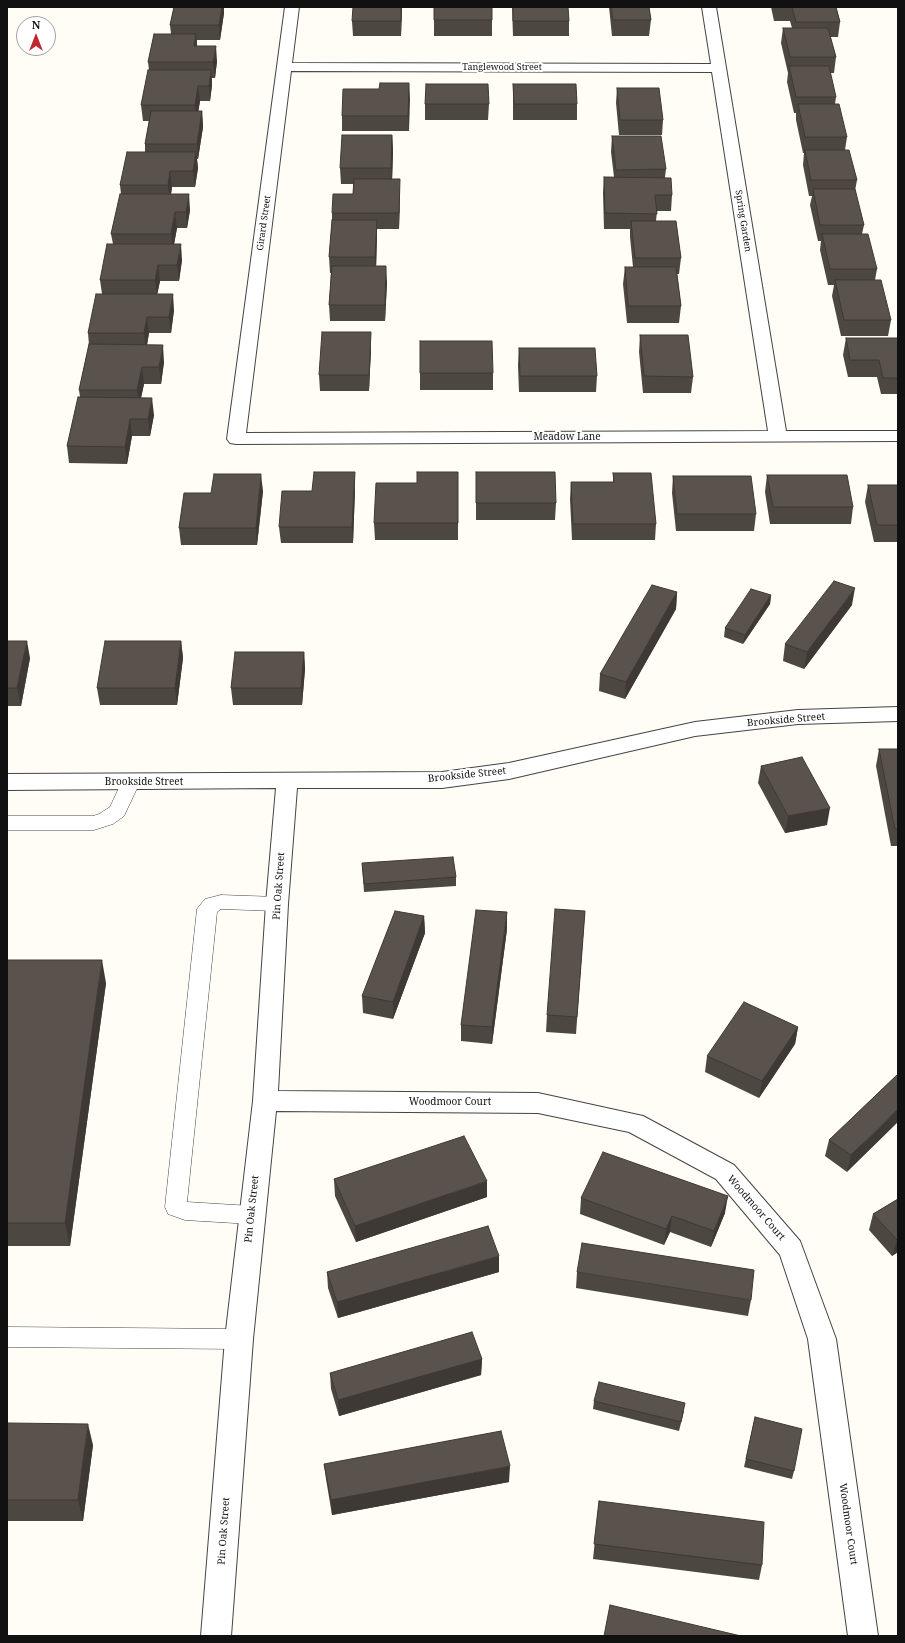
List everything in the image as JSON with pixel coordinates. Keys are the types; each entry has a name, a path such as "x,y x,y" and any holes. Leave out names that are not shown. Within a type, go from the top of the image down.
{"street":[{"name":"Girard Street","path":"236,439 292,7"},
{"name":"Spring Garden","path":"709,7 778,436"},
{"name":"Tanglewood Street","path":"285,67 718,68"},
{"name":"Meadow Lane","path":"236,439 898,436"},
{"name":"Brookside Street","path":"7,782 442,780 509,771 695,730 798,717 898,714"},
{"name":"Pin Oak Street","path":"216,1636 239,1339 265,1102 277,904 287,781"},
{"name":"Woodmoor Court","path":"265,1102 538,1103 634,1123 725,1172 791,1248 822,1339 863,1636"}],"lane":[{"path":"7,822 94,823 106,819 117,811 131,782"},
{"path":"252,1215 185,1211 176,1207 176,1198 207,909 212,904 220,902 277,904"},
{"path":"7,1337 239,1339"}],"building":[{"path":"174,7 222,7 219,25 170,25"},
{"path":"353,7 401,7 401,21 352,21"},
{"path":"434,7 492,7 492,20 434,20"},
{"path":"513,7 568,7 569,21 513,21"},
{"path":"611,7 649,7 651,20 613,20"},
{"path":"792,7 836,7 840,22 796,22"},
{"path":"783,28 828,28 836,57 790,57"},
{"path":"154,34 196,34 194,46 216,46 213,62 148,62"},
{"path":"789,66 829,66 836,97 796,97"},
{"path":"148,70 211,70 209,86 198,86 195,105 141,105"},
{"path":"380,83 409,83 408,116 342,116 343,89 379,89"},
{"path":"426,84 488,84 489,104 425,104"},
{"path":"513,84 576,84 577,104 514,104"},
{"path":"617,88 659,88 663,120 620,120"},
{"path":"798,104 839,104 847,137 805,137"},
{"path":"151,111 202,111 197,144 145,144"},
{"path":"342,135 392,135 391,168 340,168"},
{"path":"612,136 661,136 666,169 616,170"},
{"path":"805,150 849,150 857,180 811,180"},
{"path":"127,152 196,152 193,171 170,171 168,185 120,185"},
{"path":"604,177 671,178 672,195 655,195 657,214 605,213"},
{"path":"354,179 400,179 399,213 332,213 333,194 353,194"},
{"path":"813,189 855,189 864,225 820,225"},
{"path":"120,194 189,194 186,212 175,212 171,234 111,234"},
{"path":"332,220 377,220 375,257 329,257"},
{"path":"631,221 676,221 681,258 635,258"},
{"path":"822,234 868,234 877,269 830,269"},
{"path":"107,244 181,244 177,265 158,265 155,280 100,280"},
{"path":"332,266 386,266 385,305 329,305"},
{"path":"625,267 676,267 681,306 628,306"},
{"path":"835,280 881,280 891,320 844,320"},
{"path":"96,294 173,294 169,317 147,317 144,333 88,333"},
{"path":"322,332 371,332 369,375 319,375"},
{"path":"640,335 688,335 693,377 644,376"},
{"path":"846,338 898,338 898,378 883,378 879,360 850,360"},
{"path":"420,341 492,341 493,373 420,373"},
{"path":"89,344 163,345 159,367 142,367 137,390 79,390"},
{"path":"519,348 595,348 597,376 520,376"},
{"path":"78,397 152,398 148,419 130,419 125,447 67,446"},
{"path":"314,472 355,472 352,527 279,527 282,491 312,491"},
{"path":"417,472 458,472 458,523 374,523 376,483 417,483"},
{"path":"476,472 555,472 556,503 476,503"},
{"path":"613,473 651,473 656,524 573,524 571,482 614,482"},
{"path":"214,474 261,474 256,528 179,528 184,493 211,493"},
{"path":"767,475 847,475 853,507 773,507"},
{"path":"673,476 751,476 756,514 677,514"},
{"path":"868,485 898,485 898,525 877,525"},
{"path":"834,581 855,588 807,652 785,644"},
{"path":"652,585 677,592 626,682 600,674"},
{"path":"751,589 771,595 745,635 725,628"},
{"path":"7,641 27,641 17,688 7,688"},
{"path":"105,641 181,641 175,688 97,688"},
{"path":"235,652 304,652 301,688 231,688"},
{"path":"879,749 898,749 898,829 895,829"},
{"path":"802,757 830,808 788,816 761,766"},
{"path":"453,857 456,877 364,884 362,863"},
{"path":"555,909 585,911 577,1017 547,1015"},
{"path":"476,910 507,912 492,1027 461,1025"},
{"path":"395,911 424,916 393,1002 362,996"},
{"path":"7,960 102,960 65,1223 7,1223"},
{"path":"744,1002 798,1027 762,1081 707,1056"},
{"path":"898,1074 898,1109 851,1155 829,1140"},
{"path":"464,1136 487,1181 355,1226 334,1179"},
{"path":"603,1152 728,1196 714,1231 672,1216 666,1229 581,1198"},
{"path":"898,1199 898,1239 897,1240 873,1214"},
{"path":"488,1226 499,1256 337,1302 327,1272"},
{"path":"582,1243 754,1270 751,1300 577,1272"},
{"path":"472,1332 482,1359 338,1400 330,1373"},
{"path":"599,1382 685,1403 681,1422 594,1401"},
{"path":"755,1417 802,1429 794,1471 746,1459"},
{"path":"7,1423 88,1424 78,1500 7,1500"},
{"path":"501,1431 510,1466 331,1500 324,1464"},
{"path":"599,1501 764,1522 762,1565 594,1544"},
{"path":"610,1605 741,1636 604,1636"}]}
